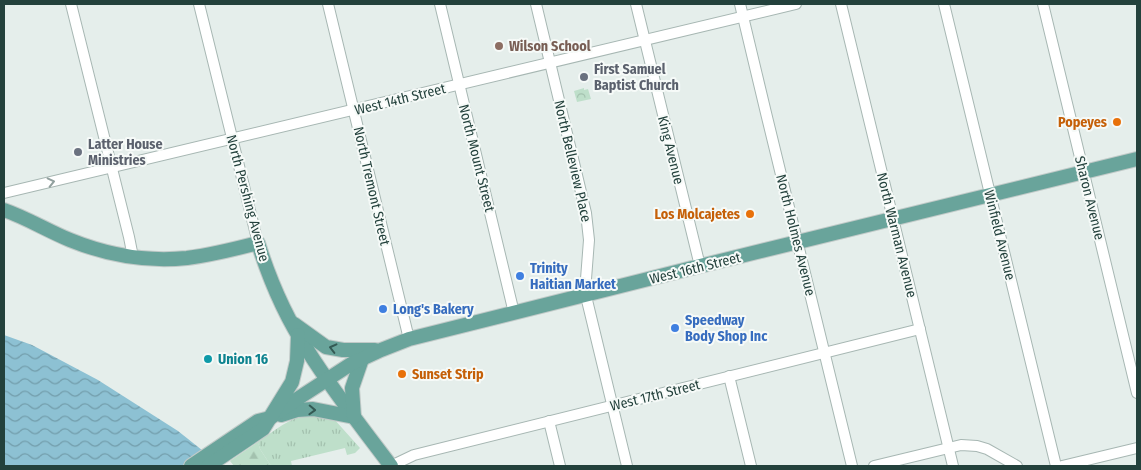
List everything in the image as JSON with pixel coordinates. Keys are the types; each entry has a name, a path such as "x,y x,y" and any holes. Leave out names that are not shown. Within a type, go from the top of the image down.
{"main road":[{"name":"West 16th Street","path":"191,466 248,434 263,429 270,418 327,379 362,359 409,339 1137,159"},
{"path":"4,210 71,240 133,257 187,258 258,243"},
{"name":"North Pershing Avenue","path":"258,243 275,290 306,349 391,466"},
{"path":"295,328 326,346 343,350 381,350"},
{"path":"270,418 292,382 297,361 295,328"},
{"path":"270,418 297,410 313,409 354,417 352,388 362,359"},
{"name":"West 16th Street","path":"208,466 248,434"}],"street":[{"path":"71,4 133,257"},
{"name":"North Pershing Avenue","path":"200,4 258,243"},
{"name":"North Tremont Street","path":"328,4 409,339"},
{"name":"North Mount Street","path":"440,4 514,312"},
{"name":"North Belleview Place","path":"536,4 587,216 589,246 584,286 585,295 626,466"},
{"name":"King Avenue","path":"636,4 700,266"},
{"name":"North Holmes Avenue","path":"740,4 852,466"},
{"name":"West 14th Street","path":"4,194 796,4"},
{"name":"North Warman Avenue","path":"841,4 953,466"},
{"name":"Winfield Avenue","path":"944,4 1056,466"},
{"name":"Sharon Avenue","path":"1043,4 1137,393"},
{"name":"West 17th Street","path":"391,466 414,455 920,329"},
{"path":"728,376 750,466"},
{"path":"549,421 560,466"},
{"path":"874,466 961,445 977,446 993,452 1017,466"},
{"path":"1062,466 1137,448"}],"green space":[{"path":"584,88 584,90 588,89 591,99 577,102 574,91"},
{"path":"310,414 334,419 360,448 355,453 347,455 345,448 291,461 292,466 271,466 260,449 258,442 289,421"},
{"path":"258,442 260,449 271,466 234,466 230,461"}],"water":[{"path":"4,335 32,345 98,380 178,431 222,466 4,466"}],"place":[{"name":"Wilson School","path":"499,46"},
{"name":"First Samuel Baptist Church","path":"584,77"},
{"name":"Popeyes","path":"1117,122"},
{"name":"Latter House Ministries","path":"78,152"},
{"name":"Los Molcajetes","path":"750,214"},
{"name":"Trinity Haitian Market","path":"520,276"},
{"name":"Long's Bakery","path":"383,309"},
{"name":"Speedway Body Shop Inc","path":"675,328"},
{"name":"Union 16","path":"208,359"},
{"name":"Sunset Strip","path":"402,374"}]}
